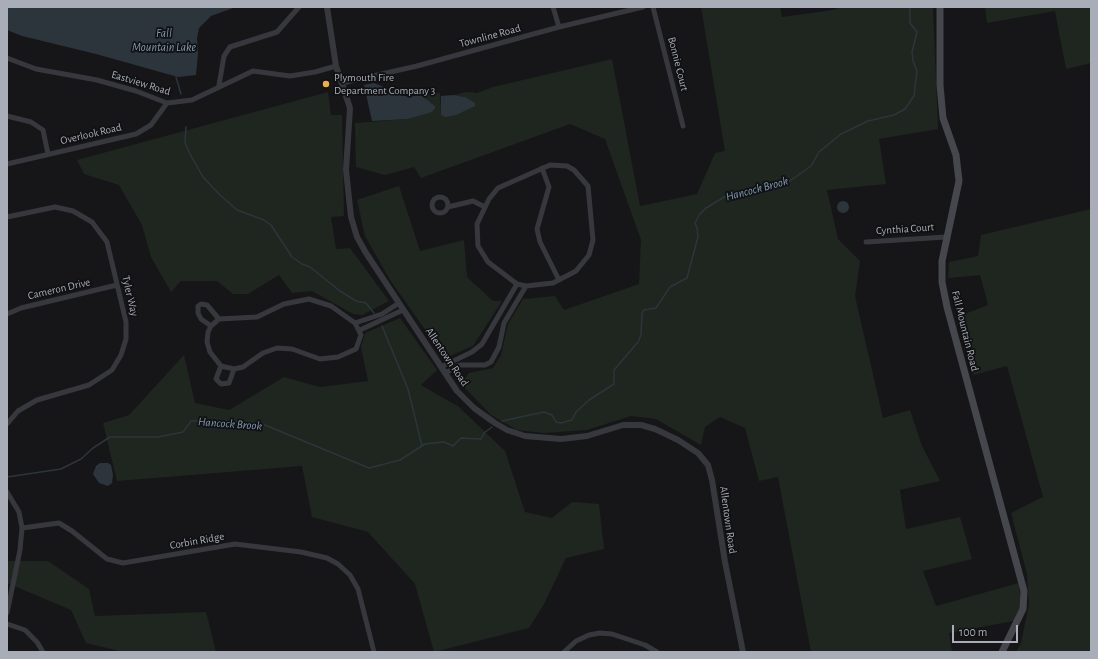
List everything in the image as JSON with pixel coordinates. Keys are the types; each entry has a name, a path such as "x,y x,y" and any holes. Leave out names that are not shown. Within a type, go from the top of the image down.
{"main road":[{"name":"Fall Mountain Road","path":"940,7 940,85 943,118 956,155 959,181 946,237 941,276 947,307 1024,591 1023,609 1002,652"}],"street":[{"path":"219,85 224,56 230,48 277,32 298,7"},
{"name":"Allentown Road","path":"326,7 336,66 350,108 346,170 356,237 403,310 457,391 474,408 495,423 517,434 543,438 576,438 623,425 641,425 655,429 678,440 698,453 708,465 712,480 724,562 743,652"},
{"path":"553,7 559,27"},
{"name":"Townline Road","path":"342,82 417,66 617,10 643,7"},
{"name":"Bonnie Court","path":"654,7 683,126"},
{"name":"Eastview Road","path":"7,58 36,69 97,80 136,91 166,103 192,100 219,85 252,71 290,76 316,72 336,66"},
{"name":"Overlook Road","path":"7,164 136,134 151,125 166,103"},
{"path":"7,116 30,122 43,130 48,154"},
{"path":"559,165 574,170 588,186 591,204 593,240 589,255 576,271 559,280 526,286 517,284 488,262 478,246 477,224 485,207 498,188 542,168 559,165"},
{"path":"542,168 549,187 540,213 537,229 540,242 559,280"},
{"path":"448,207 473,201 485,207"},
{"name":"Tyler Way","path":"7,217 55,207 73,211 92,222 107,242 126,322 126,339 121,355 112,370 89,385 37,400 18,412 7,424"},
{"name":"Cynthia Court","path":"866,242 946,237"},
{"path":"443,370 482,344 517,284"},
{"name":"Cameron Drive","path":"7,314 21,308 117,285"},
{"path":"443,370 458,366 485,365 491,362 499,347 504,323 526,286"},
{"path":"309,299 331,306 355,323 360,330 361,339 356,349 338,357 315,359 292,349 277,348 263,353 243,367 234,369 221,366 210,352 207,342 208,332 211,326 219,318 257,317 284,304 309,299"},
{"path":"355,323 382,314 399,303"},
{"path":"211,326 201,319 198,313 198,306 201,304 207,305 219,318"},
{"path":"360,330 403,310"},
{"path":"221,366 216,379 221,384 229,383 234,369"},
{"path":"7,492 18,512 22,528 20,550 7,613"},
{"name":"Corbin Ridge","path":"22,528 59,523 72,531 107,559 123,564 235,544 293,551 327,558 338,564 350,575 358,589 374,652"},
{"path":"7,624 25,630 37,642 43,652"},
{"path":"564,652 576,641 589,635 600,633 612,634 645,644 657,652"}],"shaded area":[{"path":"701,7 780,7 782,17 833,10 842,7 933,7 938,129 879,139 886,184 827,190 838,239 860,261 855,296 883,418 910,410 922,446 940,481 900,490 906,529 960,517 972,559 923,571 936,606 1019,583 1021,607 1014,621 949,633 952,652 811,652 778,477 759,481 745,428 720,417 705,427 701,445 656,419 631,416 587,430 543,433 517,430 491,415 465,388 464,380 469,373 493,368 501,355 508,324 523,299 555,296 564,310 639,284 641,240 605,139 570,124 421,178 414,167 385,175 356,167 355,123 408,119 435,106 421,95 440,93 441,115 465,97 454,95 466,92 477,93 493,87 612,59 640,206 697,194 715,153 725,151"},
{"path":"985,7 1091,7 1091,63 1066,69 1055,11 987,23"},
{"path":"328,92 331,115 342,115 344,216 331,217 336,249 350,248 389,301 362,315 353,314 312,291 292,293 279,275 248,294 233,294 217,281 181,281 171,292 151,257 142,225 119,185 84,174 77,160"},
{"path":"399,186 420,251 464,240 467,277 493,301 502,301 473,346 445,358 390,280 365,236 357,200"},
{"path":"1091,209 1091,652 1016,652 1021,643 1029,605 1027,574 1011,513 1043,497 1007,366 973,375 957,317 988,305 980,275 948,278 949,262 978,256 981,235"},
{"path":"400,318 437,370 421,385 459,407 505,451 525,512 552,518 572,502 599,504 604,549 566,558 544,604 529,628 434,652 415,584 368,532 312,517 302,466 117,481 103,423 129,415 184,355 195,403 229,410 284,377 320,387 368,381 361,347 365,333"},
{"path":"7,561 48,561 89,589 95,616 206,612 216,652 124,652 86,643 71,610 7,583"}],"water":[{"name":"Fall Mountain Lake","path":"7,7 236,7 211,16 199,28 197,38 198,54 196,75 178,77 96,54 22,36 7,30"},
{"path":"374,83 408,97 421,95 435,106 435,108 432,112 408,119 372,121 364,85"},
{"path":"454,95 465,97 475,103 475,106 456,115 445,117 441,115 441,96"},
{"path":"841,201 845,201 849,207 845,213 841,213 837,209 837,205"},
{"path":"100,463 108,463 111,465 113,475 112,483 108,486 99,483 93,474 96,466"}],"waterway":[{"name":"Hancock Brook","path":"502,421 544,412 552,415 556,422 561,423 572,420 576,412 589,400 614,384 614,370 638,342 641,335 642,313 644,310 656,308 670,287 687,278 698,237 695,223 699,215 706,208 726,196 756,190 763,185 768,184 772,187 787,183 811,166 819,152 841,134 868,121 894,115 905,109 914,96 917,71 913,61 912,52 917,32 910,23 910,7"},
{"path":"176,77 181,94"},
{"path":"186,127 185,143 190,154 203,177 219,194 237,210 264,220 271,225 292,257 302,264 310,267 340,291 356,301 366,303 374,313"},
{"path":"382,326 408,389 422,446"},
{"name":"Hancock Brook","path":"7,477 61,469 81,459 93,448 110,437 158,437 183,432 191,421 260,423 369,468 400,460 425,444 444,442 453,446 461,438 481,439 484,433 492,427"}],"place":[{"name":"Plymouth Fire Department Company 3","path":"326,84"}]}
